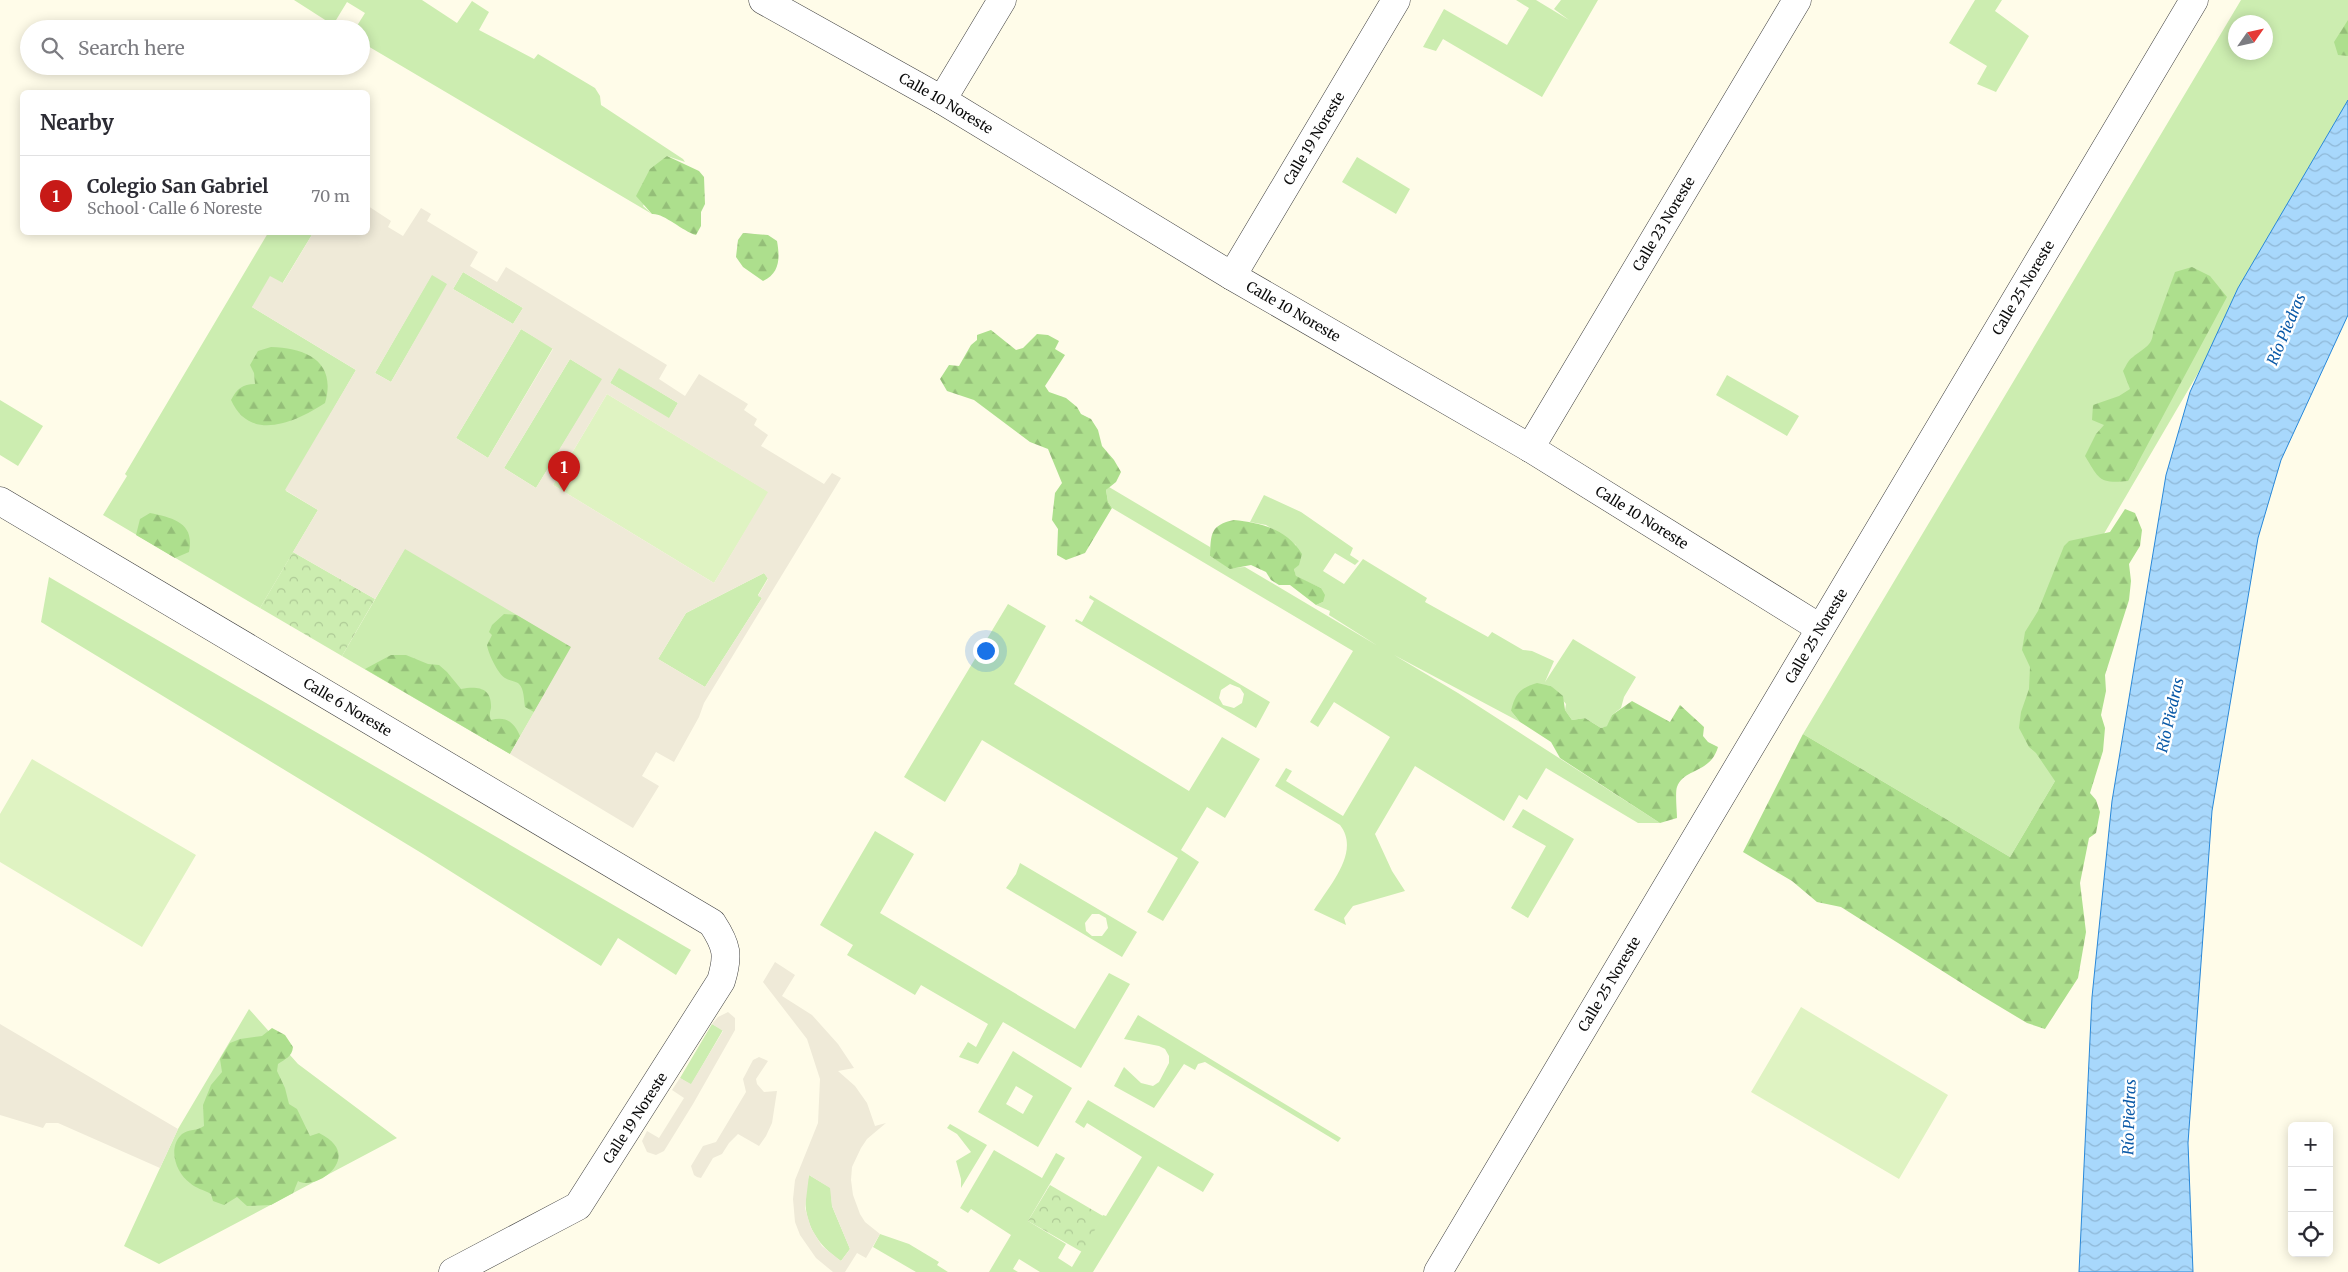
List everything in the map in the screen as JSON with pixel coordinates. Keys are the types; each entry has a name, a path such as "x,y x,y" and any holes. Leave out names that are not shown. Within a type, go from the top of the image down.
{"street":[{"name":"Calle 10 Noreste","path":"763,0 942,100 1232,276 1530,448 1820,628"},
{"path":"942,100 1002,0"},
{"name":"Calle 19 Noreste","path":"1232,276 1396,0"},
{"name":"Calle 23 Noreste","path":"1530,448 1797,0"},
{"name":"Calle 25 Noreste","path":"1438,1272 2194,0"},
{"name":"Calle 6 Noreste","path":"0,501 694,912"},
{"name":"Calle 19 Noreste","path":"453,1272 578,1206 721,981 728,958 722,938 712,923 694,912"}],"green space":[{"path":"294,0 422,0 457,23 472,1 489,12 479,30 534,59 538,54 595,88 600,96 601,105 685,162 667,156 643,206 652,214 370,47 370,20 361,20 365,13 347,2 336,20 325,20"},
{"path":"1516,0 1536,0 1569,20 1554,9 1561,0 1598,0 1542,97 1443,39 1436,51 1423,47 1444,9 1507,45 1529,8"},
{"path":"1975,0 2002,0 1995,11 2029,36 1996,92 1977,84 1987,66 1949,43"},
{"path":"2241,0 2348,0 2348,117 2074,585 2055,781 2010,857 1803,734 2228,22 2228,60 2273,60 2273,15 2232,15"},
{"path":"2348,20 2348,56 2338,55 2334,42"},
{"path":"667,156 699,171 704,177 705,204 701,212 701,226 696,235 662,216 652,214 636,196 650,169"},
{"path":"1357,157 1410,189 1396,214 1342,182"},
{"path":"743,233 768,235 777,241 778,264 773,274 763,281 743,267 736,257 738,240"},
{"path":"267,235 312,235 282,284 252,307 356,370 286,491 318,510 260,608 103,515 127,476 125,474"},
{"path":"2192,267 2210,276 2227,297 2128,481 2111,482 2105,480 2097,475 2085,456 2096,434 2104,425 2092,420 2093,405 2119,396 2130,389 2123,371 2130,360 2151,341 2175,272"},
{"path":"463,272 523,308 513,324 453,289"},
{"path":"432,274 448,284 391,382 375,373"},
{"path":"521,329 553,348 488,458 456,438"},
{"path":"991,330 1016,350 1023,348 1037,334 1048,335 1059,341 1055,349 1065,355 1045,386 1049,392 1066,398 1077,407 1081,414 1091,419 1098,430 1102,446 1121,472 1116,482 1106,490 1108,502 1112,508 1085,553 1066,560 1057,555 1058,529 1052,520 1055,493 1062,483 1048,449 1030,442 974,400 947,391 940,379 949,365 959,366 971,345 977,340 977,335"},
{"path":"271,347 296,350 316,360 323,368 327,377 328,389 325,403 301,417 274,425 261,425 250,421 239,413 231,400 240,388 255,384 254,373 250,365 258,351"},
{"path":"570,359 603,379 536,488 504,468"},
{"path":"619,367 678,403 669,419 610,383"},
{"path":"1727,375 1799,416 1787,436 1716,395"},
{"path":"607,394 769,492 714,583 553,485"},
{"path":"0,400 43,426 18,466 0,455"},
{"path":"1109,487 1210,547 1210,556 1230,568 1245,567 1378,646 1329,615 1330,611 1316,605 1323,602 1321,588 1296,577 1294,569 1296,545 1266,525 1250,522 1264,495 1301,512 1353,548 1350,555 1359,561 1355,565 1335,553 1323,571 1344,584 1363,559 1427,598 1425,602 1488,637 1492,632 1523,650 1532,651 1554,661 1545,682 1573,639 1636,677 1624,697 1621,708 1612,715 1608,726 1601,728 1585,718 1572,720 1565,710 1566,704 1551,686 1544,685 1511,711 1520,722 1394,655 1458,693 1660,823 1638,823 1546,768 1527,800 1519,795 1504,821 1415,766 1375,834 1392,871 1405,891 1353,906 1344,918 1346,925 1314,910 1340,869 1347,846 1346,835 1340,825 1275,786 1286,768 1292,771 1286,781 1343,816 1390,737 1334,702 1318,727 1310,722 1353,651 1112,508 1108,502 1106,490"},
{"path":"2125,509 2135,513 2142,530 2140,546 2129,564 2131,581 2129,600 2105,675 2106,691 2101,715 2105,728 2103,751 2090,793 2096,800 2100,812 2096,833 2089,838 2080,883 2086,932 2078,978 2045,1029 2027,1023 1841,907 1817,902 1792,881 1743,852 1803,734 2010,857 2055,781 2036,753 2029,747 2019,728 2021,712 2029,689 2030,667 2022,650 2025,632 2038,611 2064,546 2069,541 2110,532"},
{"path":"150,513 167,517 186,528 190,542 189,552 175,558 136,535 140,519"},
{"path":"1234,520 1263,525 1281,533 1296,545 1302,554 1299,565 1294,569 1296,576 1321,588 1325,595 1323,602 1316,605 1290,585 1279,585 1271,580 1266,572 1251,565 1230,569 1210,556 1213,532 1220,525"},
{"path":"405,548 572,647 510,754 342,656"},
{"path":"293,552 375,599 342,656 260,608"},
{"path":"764,573 768,578 758,595 762,598 705,687 658,659 686,613"},
{"path":"49,577 691,950 676,975 618,938 601,966 423,854 41,622"},
{"path":"1090,595 1270,702 1256,728 1075,621 1076,619 1082,622 1094,601 1089,598","holes":["1230,684 1240,688 1244,694 1242,703 1234,708 1223,705 1219,698 1221,690"]},
{"path":"1008,604 1046,626 1014,684 1189,791 1222,737 1260,759 1225,818 1207,807 1181,850 1199,862 1163,921 1147,912 1178,858 982,740 945,802 904,777"},
{"path":"504,614 518,615 572,647 534,712 525,707 521,686 502,676 488,649 487,645 492,635 489,632 492,625"},
{"path":"391,655 406,655 428,664 439,665 461,689 478,688 486,692 491,701 491,720 501,719 509,721 520,736 510,754 365,669"},
{"path":"1537,683 1551,686 1563,696 1565,710 1572,720 1585,718 1601,728 1607,726 1612,715 1632,701 1670,722 1680,705 1704,727 1703,736 1708,742 1718,747 1709,762 1680,781 1676,790 1677,818 1660,823 1560,758 1551,742 1520,722 1511,711 1514,700 1519,692"},
{"path":"32,759 196,855 142,947 0,862 0,814"},
{"path":"1523,809 1574,839 1528,918 1511,908 1546,846 1512,827"},
{"path":"875,831 914,854 880,913 1075,1029 1109,973 1130,984 1081,1068 1003,1022 978,1064 959,1057 968,1042 976,1047 988,1024 921,985 915,995 847,955 853,945 820,925"},
{"path":"1020,863 1137,932 1122,957 1006,888 1016,874","holes":["1092,914 1099,914 1106,918 1108,928 1102,936 1092,936 1086,931 1085,923"]},
{"path":"1801,1007 1948,1095 1899,1179 1751,1092"},
{"path":"249,1009 298,1064 397,1138 159,1264 124,1246 178,1129"},
{"path":"1138,1015 1341,1138 1338,1142 1205,1062 1198,1064 1195,1070 1184,1064 1154,1108 1114,1086 1124,1067 1141,1083 1153,1086 1159,1082 1169,1063 1169,1056 1165,1049 1124,1039"},
{"path":"712,1024 723,1030 691,1085 680,1078"},
{"path":"272,1028 285,1035 293,1047 290,1055 278,1064 277,1071 285,1088 289,1104 297,1109 310,1136 319,1133 332,1142 338,1152 338,1161 333,1170 325,1177 306,1183 298,1181 293,1193 271,1205 247,1206 237,1197 224,1205 213,1201 211,1194 194,1186 185,1179 177,1167 174,1153 175,1146 182,1134 204,1126 203,1105 211,1085 222,1072 220,1059 230,1043 240,1039 262,1036"},
{"path":"1013,1051 1072,1088 1038,1147 978,1112","holes":["1016,1086 1033,1096 1023,1114 1006,1104"]},
{"path":"1088,1100 1214,1174 1203,1192 1158,1166 1093,1272 1040,1272 1019,1259 1013,1269 1018,1272 989,1272 1011,1235 971,1209 968,1213 960,1208 994,1150 1042,1178 1056,1153 1065,1158 1028,1221 1066,1244 1058,1258 1072,1267 1103,1215 1106,1216 1142,1157 1087,1123 1084,1128 1075,1122"},
{"path":"950,1124 987,1145 961,1188 961,1179 956,1161 971,1152 957,1134 947,1128"},
{"path":"809,1175 831,1188 832,1206 850,1249 841,1261 822,1244 810,1224 805,1201"},
{"path":"1050,1185 1103,1216 1082,1252 1028,1221"},
{"path":"880,1234 909,1244 939,1262 937,1265 948,1272 916,1272 873,1247"}],"shaded area":[{"path":"370,207 391,221 388,227 403,236 421,208 431,214 427,221 478,252 470,266 497,282 506,267 667,365 659,379 685,396 699,374 748,404 744,410 757,419 754,425 768,435 761,446 824,484 832,473 841,478 704,703 699,717 674,762 656,752 642,776 659,786 633,828 510,754 571,647 405,549 375,599 293,552 318,510 285,490 356,370 252,307 270,276 283,283 312,235 370,235","holes":["463,272 523,308 513,324 453,289","432,275 447,284 391,382 375,373","521,329 553,349 488,458 456,438","570,359 602,379 536,488 504,468","619,368 678,403 669,418 610,383","607,394 768,492 714,583 553,485","764,573 768,579 758,596 762,598 705,687 658,659 686,613"]},
{"path":"775,962 795,975 782,996 812,1015 838,1044 854,1068 838,1071 855,1086 867,1103 875,1126 886,1123 867,1139 861,1148 852,1167 851,1180 853,1195 860,1214 865,1222 880,1234 866,1258 857,1253 845,1272 833,1272 816,1258 800,1235 795,1222 793,1199 795,1180 818,1123 820,1079 807,1039 763,982","holes":["809,1175 830,1188 832,1206 850,1249 841,1261 822,1246 811,1228 805,1208"]},
{"path":"728,1012 735,1018 735,1030 693,1104 664,1151 656,1155 647,1152 642,1141 647,1131 659,1138 684,1098 672,1090 680,1078 691,1084 723,1031 712,1024 718,1017"},
{"path":"0,1024 178,1129 160,1168 58,1123 46,1123 43,1128 0,1115"},
{"path":"759,1057 768,1061 756,1079 757,1084 764,1092 777,1091 772,1123 766,1136 759,1146 738,1134 722,1154 713,1158 701,1178 697,1177 694,1175 691,1166 703,1146 716,1142 746,1092 743,1079 753,1060"}],"water":[{"name":"Río Piedras","path":"2348,100 2348,315 2281,460 2258,538 2212,811 2188,1143 2193,1272 2079,1272 2092,997 2112,801 2166,475 2190,392 2238,288"}],"place":[{"name":"Colegio San Gabriel","path":"564,492"}]}
